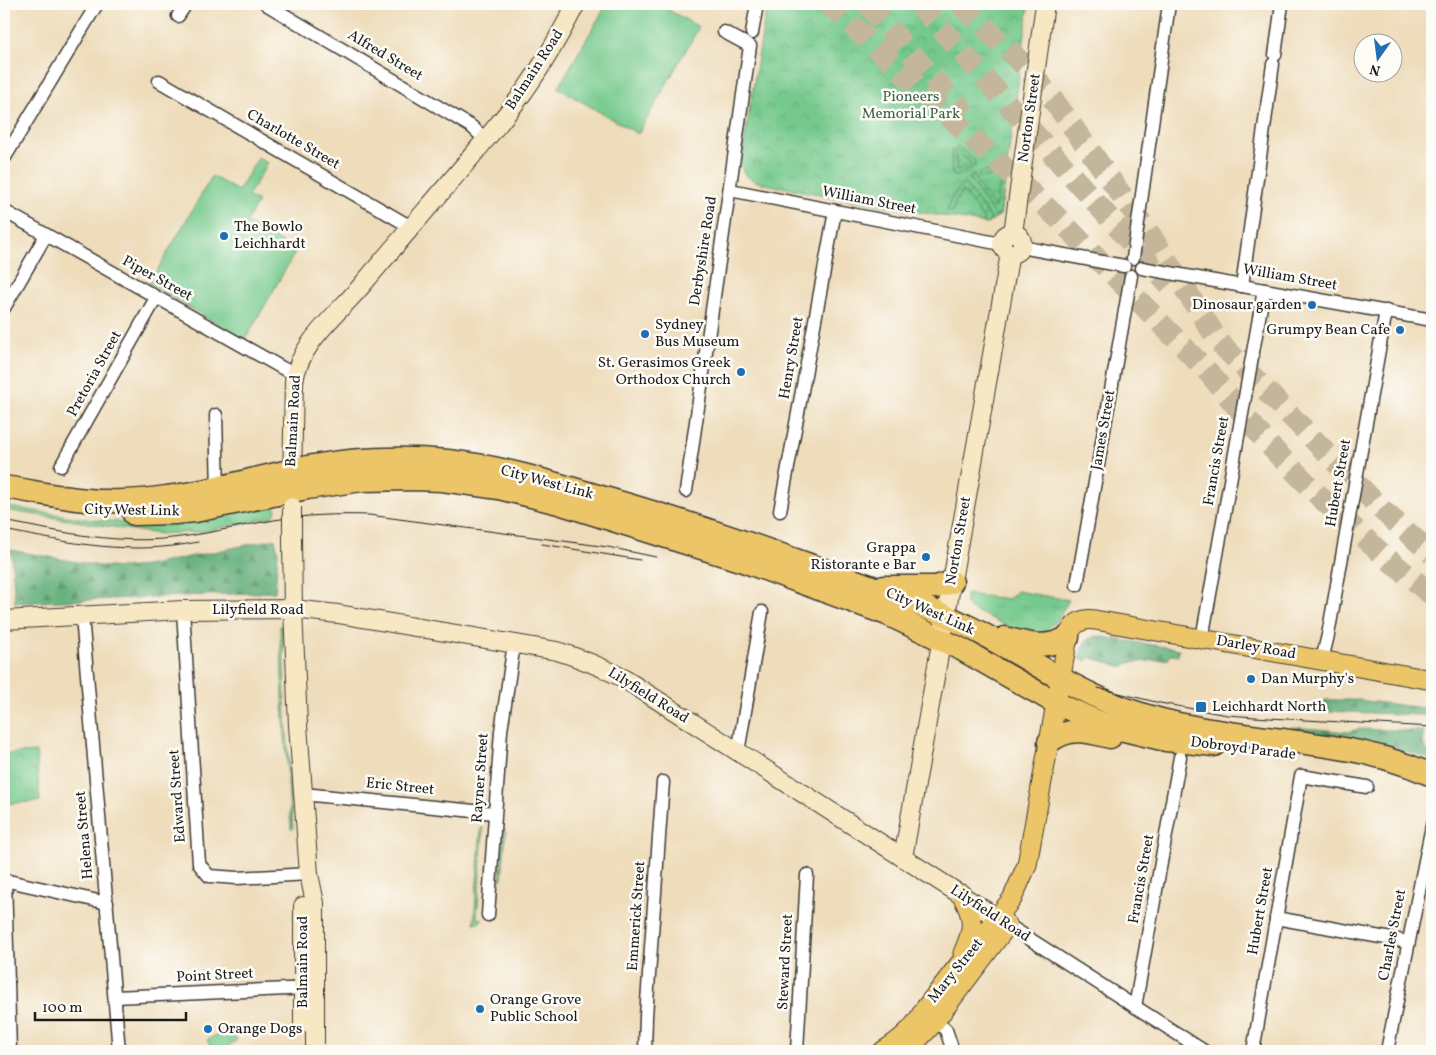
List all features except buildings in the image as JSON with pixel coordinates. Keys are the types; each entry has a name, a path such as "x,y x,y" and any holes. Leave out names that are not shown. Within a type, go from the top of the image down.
{"highway":[{"name":"City West Link","path":"4,487 107,502 169,497 218,489 292,489 344,462 396,459 446,461 494,469 692,524 875,588 989,638 1060,678"},
{"name":"City West Link","path":"4,498 111,513 175,513 204,509 292,489 362,480 442,480 499,488 559,503 743,561 886,614 996,668 1056,703"},
{"path":"875,588 936,587 952,582"},
{"path":"989,638 1002,637 1041,646 1055,644 1074,630"},
{"name":"Dobroyd Parade","path":"1060,678 1122,708 1160,720 1191,727 1372,754 1432,775"},
{"name":"Dobroyd Parade","path":"1056,703 1091,720 1166,740 1362,765 1402,776 1432,789"},
{"path":"1049,742 1061,734 1072,731 1091,732 1117,738 1140,733"}],"main road":[{"name":"Darley Road","path":"1074,630 1087,619 1095,620 1432,680"},
{"path":"1003,922 1022,905 1026,893 1027,865 1060,678 1074,630"},
{"path":"958,966 971,934 972,926 971,914 961,894"},
{"name":"Mary Street","path":"930,1016 958,966 1003,922"},
{"name":"Mary Street","path":"930,1016 1003,922"},
{"path":"883,1051 905,1036 920,1019 930,1016"},
{"path":"907,1051 922,1037 930,1016"}],"street":[{"path":"4,159 97,4"},
{"path":"178,16 186,4"},
{"name":"Alfred Street","path":"266,4 472,127 485,139"},
{"name":"Balmain Road","path":"304,1051 314,903 309,874 303,794 293,609 292,489 296,373 305,351 325,326 411,228 527,88 576,4"},
{"path":"752,32 757,4"},
{"name":"Norton Street","path":"903,858 1011,244 1046,4"},
{"name":"James Street","path":"1077,585 1133,267 1169,4"},
{"path":"1242,286 1282,4"},
{"name":"Derbyshire Road","path":"686,490 750,46 724,32"},
{"name":"Charlotte Street","path":"159,81 411,228"},
{"name":"William Street","path":"730,190 1133,267 1432,320"},
{"name":"Henry Street","path":"780,511 835,211"},
{"name":"Piper Street","path":"4,212 284,369 296,373"},
{"path":"4,308 46,235"},
{"name":"Francis Street","path":"1202,639 1264,290"},
{"name":"Pretoria Street","path":"61,466 156,298"},
{"name":"Hubert Street","path":"1322,660 1386,311"},
{"path":"216,415 218,489"},
{"name":"Lilyfield Road","path":"4,620 183,610 293,609 338,614 557,651 593,662 623,678 1204,1051"},
{"name":"Edward Street","path":"183,610 199,864 209,876 237,878 309,874"},
{"path":"738,752 762,612"},
{"name":"Helena Street","path":"82,616 120,1051"},
{"name":"Rayner Street","path":"488,915 501,731 514,644"},
{"name":"Francis Street","path":"1135,1007 1180,758"},
{"name":"Hubert Street","path":"1252,1051 1301,776 1367,787"},
{"name":"Emmerick Street","path":"644,1051 663,782"},
{"name":"Eric Street","path":"303,794 494,813"},
{"name":"Charles Street","path":"1387,1051 1432,826"},
{"name":"Steward Street","path":"797,1051 807,875"},
{"path":"10,1051 5,880 107,903"},
{"path":"1276,918 1408,942"},
{"name":"Balmain Road","path":"309,988 315,1051"},
{"name":"Point Street","path":"115,997 309,988"},
{"name":"Mary Street","path":"930,1016 946,1030 953,1051"}],"green space":[{"path":"607,4 658,4 699,27 638,134 558,88"},
{"name":"Pioneers Memorial Park","path":"767,4 1029,4 1000,215 987,224 775,186 757,182 747,176 741,161"},
{"path":"958,146 975,161 975,166 956,176 952,174 951,151 953,150 955,153 957,170 971,163 955,149"},
{"name":"The Bowlo Leichhardt","path":"258,158 268,163 248,196 258,202 246,222 296,251 245,340 149,284 212,176 238,191"},
{"path":"988,171 1003,173 1006,176 1000,215 995,216 969,178 974,175 977,183 995,208 1001,177 989,176 979,178 978,174"},
{"path":"963,183 991,219 987,224 982,223 984,220 964,192 955,202 953,212 947,211 952,196"},
{"path":"272,502 276,508 275,514 272,517 201,532 158,534 4,510 4,506 92,520 136,523"},
{"path":"275,539 278,552 275,592 15,603 11,550 99,566 121,568 146,566"},
{"path":"1016,591 1069,600 1057,620 1041,635 1015,629 970,609 966,604 966,594 1009,599"},
{"path":"280,626 283,626 285,700 283,700"},
{"path":"1096,636 1179,649 1178,656 1170,655 1169,659 1128,663 1123,667 1089,657 1087,661 1079,659 1082,648 1088,639"},
{"path":"1325,700 1359,700 1432,709 1430,717 1323,711"},
{"path":"283,702 285,702 293,829 291,829"},
{"path":"1292,727 1348,732 1359,729 1424,731 1422,742 1432,761 1419,755 1384,745 1362,744 1292,731"},
{"path":"36,752 40,801 4,804 4,754"},
{"path":"481,828 483,828 477,918 483,919 479,923 474,923"},
{"path":"503,830 506,830 502,880 500,880"},
{"path":"229,1028 237,1040 221,1051 213,1051 207,1040"}],"tunnel":[{"path":"826,4 836,10 1061,221 1209,373 1268,444 1322,499 1383,555 1432,595"},
{"path":"867,4 965,114"},
{"path":"919,4 1169,285"},
{"path":"960,4 1025,66 1051,97 1149,233 1219,342 1383,511 1432,554"}],"tram line":[{"path":"4,521 102,538 142,540 190,536 298,517 369,515 608,547 656,557"},
{"path":"4,530 76,543 124,548 173,546 198,542"},
{"path":"542,544 640,560"},
{"path":"1098,688 1160,703 1227,715 1432,727"}],"place":[{"name":"The Bowlo Leichhardt","path":"224,236"},
{"name":"Dinosaur garden","path":"1312,305"},
{"name":"Grumpy Bean Cafe","path":"1400,330"},
{"name":"Sydney Bus Museum","path":"645,334"},
{"name":"St. Gerasimos Greek Orthodox Church","path":"741,372"},
{"name":"Grappa Ristorante e Bar","path":"926,557"},
{"name":"Dan Murphy's","path":"1251,679"},
{"name":"Leichhardt North","path":"1201,707"},
{"name":"Orange Grove Public School","path":"480,1009"},
{"name":"Orange Dogs","path":"208,1029"}]}
